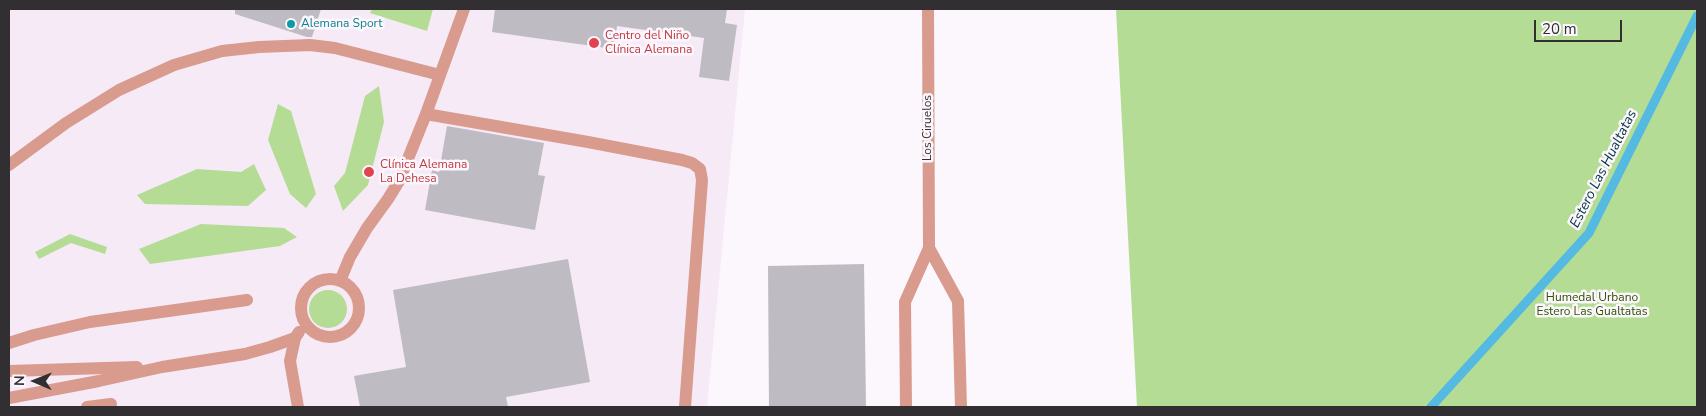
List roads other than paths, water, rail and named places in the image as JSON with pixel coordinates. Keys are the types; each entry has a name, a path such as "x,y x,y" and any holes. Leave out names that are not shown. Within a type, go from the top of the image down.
{"street":[{"path":"340,281 350,257 367,228 399,181 426,114 464,9"},
{"name":"Los Ciruelos","path":"906,407 905,302 929,248 928,9"},
{"path":"9,165 66,123 119,90 174,65 222,51 267,46 310,45 334,48 440,74"},
{"path":"426,114 588,142 692,163 700,169 702,180 685,407"},
{"name":"Los Ciruelos","path":"929,248 958,301 961,407"},
{"path":"331,278 348,285 354,292 358,300 359,310 353,327 346,333 338,337 328,338 319,336 305,325 301,316 302,298 314,284 331,278"},
{"path":"9,343 90,322 247,300"},
{"path":"298,407 290,361 295,338 305,325"},
{"path":"9,398 162,367 245,354 270,348 295,338"},
{"path":"9,371 55,368 162,367"},
{"path":"87,407 111,404"}],"waterway":[{"name":"Estero Las Hualtatas","path":"1431,407 1589,233 1697,16"}],"place":[{"name":"Alemana Sport","path":"291,24"},
{"name":"Centro del Niño Clínica Alemana","path":"594,43"},
{"name":"Clínica Alemana La Dehesa","path":"369,172"}],"park label":[{"name":"Humedal Urbano Estero Las Gualtatas","path":"1592,305"}]}
